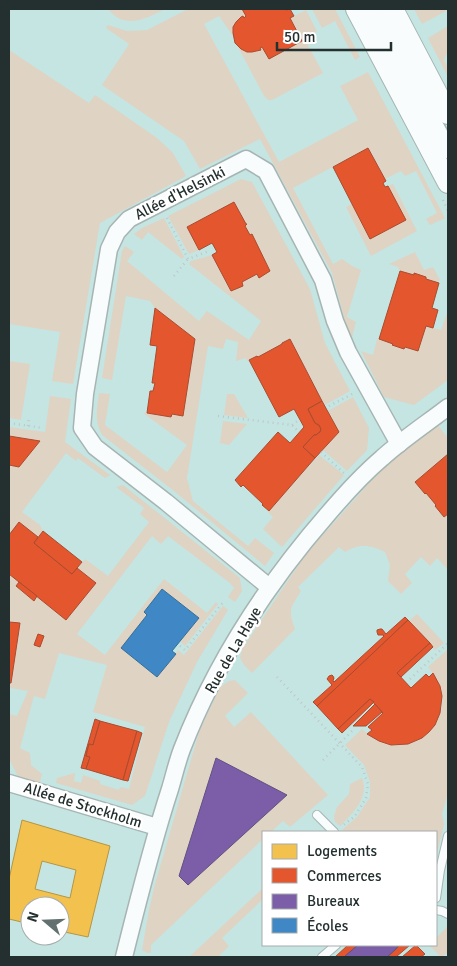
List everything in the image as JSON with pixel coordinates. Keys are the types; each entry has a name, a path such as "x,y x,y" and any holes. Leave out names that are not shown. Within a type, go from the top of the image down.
{"street":[{"path":"356,9 448,183"},
{"path":"374,9 448,150"},
{"path":"393,9 448,114"},
{"name":"Allée d'Helsinki","path":"270,587 95,447 82,428 85,394 109,249 117,232 129,219 246,160 266,171 323,280 334,321 348,352 399,444"},
{"name":"Rue de La Haye","path":"124,957 157,828 182,750 202,703 249,618 308,536 349,489 381,458 448,407"},
{"name":"Allée de Stockholm","path":"9,783 157,828"}],"lane":[{"path":"317,815 333,831"},
{"path":"437,884 438,871 448,836"},
{"path":"322,957 335,946"}],"path":[{"path":"165,215 188,259"},
{"path":"174,276 188,259 209,251"},
{"path":"330,406 354,393"},
{"path":"218,416 292,425 298,431"},
{"path":"28,426 29,417"},
{"path":"292,425 299,420"},
{"path":"9,423 43,428"},
{"path":"321,452 346,475"},
{"path":"180,646 185,650 224,601"},
{"path":"410,680 448,643"},
{"path":"277,677 362,767 368,784 366,798 356,816 342,827"},
{"path":"323,760 353,730"}],"shaded area":[{"path":"9,9 448,9 448,957 9,957"},
{"path":"108,9 165,9 143,19 128,21 114,15"},
{"path":"188,9 242,9 246,16 233,27 233,36 219,16 204,24 279,162 358,120 340,86 368,72 445,218 430,225 426,219 437,213 416,171 405,176 401,171 385,179 368,148 293,188 333,264 342,259 361,270 347,317 356,322 352,337 347,328 332,273 260,139 200,169 184,141 102,85 129,44 106,28 108,25 127,31 147,30"},
{"path":"312,9 335,9 360,57 355,60 335,21 322,28"},
{"path":"414,9 448,9 448,10 422,24"},
{"path":"306,10 317,31 304,38 323,73 272,100 268,100 264,96 237,45 251,51 257,51 262,47 269,58 302,41 290,18"},
{"path":"448,26 448,50 444,60 448,68 448,77 428,38"},
{"path":"9,50 89,103 95,95 157,138 173,153 186,176 100,223 73,384 52,381 60,332 9,324"},
{"path":"241,179 252,182 310,289 325,343 350,391 325,405 290,339 247,361 246,358 236,361 238,342 226,339 223,349 208,346 187,478 193,501 248,546 255,538 274,553 265,566 102,435 97,420 99,393 110,394 105,425 167,472 187,445 143,413 171,417 172,414 183,416 195,339 155,308 150,301 126,296 112,380 102,378 122,251 125,246 134,252 127,261 199,321 207,311 249,340 261,321 189,264 191,261 212,255 231,291 243,285 242,282 257,274 259,277 270,271 252,235 250,235 245,226 235,203 187,227 199,250 189,254 168,216"},
{"path":"393,184 417,231 371,256 346,207 352,204 370,238 406,220 388,186"},
{"path":"164,218 184,257 182,259 148,232 142,240 134,234 142,228"},
{"path":"415,252 424,270 433,267 440,280 437,282 414,273 414,275 400,271 398,267 389,264"},
{"path":"448,302 448,380 414,405 384,397 361,351 373,355 377,339 404,349 405,347 418,351 426,326 441,330 447,313"},
{"path":"9,361 30,364 21,420 9,418"},
{"path":"227,394 234,394 248,418 224,415"},
{"path":"50,396 71,399 65,442 110,475 105,478 78,458 76,461 66,453 22,512 40,525 43,531 38,537 19,522 9,535 9,465 19,466 39,441 9,436 9,427 45,432"},
{"path":"353,397 369,428 367,450 347,471 323,450 338,432 328,411"},
{"path":"223,421 247,424 229,445 220,443"},
{"path":"437,424 448,438 448,454 415,482 444,517 448,514 448,570 437,558 430,566 421,557 405,574 412,583 401,594 388,581 390,565 385,552 375,548 360,546 345,552 339,547 298,587 301,591 291,609 291,617 295,629 252,673 240,658 242,649 307,553 371,481 409,444"},
{"path":"319,455 344,475 282,547 263,529 273,517 268,512"},
{"path":"123,485 240,578 242,591 235,602 228,597 234,588 230,583 168,536 161,544 152,536 77,634 105,655 164,579 207,613 216,602 218,604 185,646 180,641 199,618 162,589 144,612 147,615 121,648 157,677 178,650 184,655 223,606 228,610 197,662 169,722 145,796 132,805 56,783 57,778 75,773 74,781 81,783 83,775 100,781 100,784 119,790 120,787 129,789 145,727 93,712 107,665 59,653 45,699 34,696 20,748 30,753 31,765 42,774 39,786 20,780 9,759 9,714 17,716 28,691 10,688 20,624 9,622 9,574 19,582 16,587 34,600 37,596 67,619 95,583 77,568 85,559 108,576 149,522 140,514 144,508 116,487"},
{"path":"417,614 444,643 435,650 409,621"},
{"path":"448,649 448,793 442,814 444,824 437,853 437,831 342,830 357,817 370,797 370,782 364,765 345,745 362,729 381,742 399,745 419,739 427,733 439,716 442,706 440,687 428,667"},
{"path":"235,680 248,693 225,716 234,727 251,712 328,795 290,827 283,821 272,831 262,831 262,840 151,945 151,953 147,953 142,950 155,884 199,732 220,687 229,681"},
{"path":"362,778 364,792 362,798 354,811 340,826 335,822 334,816 337,807 349,794 350,784"},
{"path":"262,889 262,900 222,938 229,946 218,957 189,957"},
{"path":"448,928 448,953 441,957 430,946 437,946 437,937"}],"building: Logements":[{"path":"22,820 110,846 88,937 70,933 70,898 76,870 42,861 35,889 62,896 20,896 20,922 9,919 9,879"}],"building: Commerces":[{"path":"242,9 290,9 294,16 290,18 302,41 269,59 262,47 260,48 261,50 252,52 241,49 235,43 233,27 241,17 243,16 244,18 246,16"},
{"path":"368,148 386,181 383,183 385,187 388,186 406,220 370,239 333,167"},
{"path":"234,202 270,271 259,278 257,274 242,282 243,286 231,291 212,255 217,252 212,243 199,250 187,227"},
{"path":"400,271 414,275 414,273 439,283 432,308 438,310 433,328 426,326 418,351 405,347 404,349 379,339"},
{"path":"155,308 195,339 183,416 172,414 171,417 147,413 150,391 153,391 155,383 152,383 157,346 150,345"},
{"path":"290,339 322,401 308,409 315,423 321,429 303,447 315,458 269,511 243,485 241,487 235,480 278,432 290,443 304,427 294,409 279,417 249,360"},
{"path":"322,401 339,432 315,458 303,447 314,435 320,432 319,425 315,423 308,409"},
{"path":"9,436 40,441 19,467 9,465"},
{"path":"448,454 448,514 444,517 415,482"},
{"path":"19,522 38,537 34,543 72,574 77,568 96,583 66,620 9,574 9,535"},
{"path":"43,531 82,562 72,574 34,543"},
{"path":"19,582 37,596 34,601 16,586"},
{"path":"405,617 408,620 317,706 313,702 332,685 327,679 329,676 333,676 334,682 384,636 378,635 377,630 382,629 386,634"},
{"path":"408,620 430,643 397,673 411,688 426,674 429,677 433,673 440,686 442,696 440,713 435,725 422,738 408,744 391,745 379,741 367,734 372,730 368,727 383,713 370,699 338,729 317,706"},
{"path":"9,622 20,623 11,683 9,683"},
{"path":"38,634 44,636 40,647 34,645"},
{"path":"430,643 433,647 401,677 397,673"},
{"path":"370,699 374,702 342,733 338,729"},
{"path":"375,704 382,712 366,726 353,726"},
{"path":"95,719 100,721 93,745 89,744 86,756 90,757 86,769 81,768"},
{"path":"100,721 137,731 123,780 86,769 90,757 86,756 89,744 93,745"},
{"path":"137,731 142,733 128,781 123,780"},
{"path":"347,946 357,946 344,957 335,957"},
{"path":"398,946 409,946 396,957 387,957"},
{"path":"415,946 425,954 421,957 402,957"}],"building: Bureaux":[{"path":"216,758 287,795 188,885 179,876"},
{"path":"357,946 398,946 387,957 344,957"}],"building: Écoles":[{"path":"162,589 199,618 172,651 176,654 157,677 121,648 147,615 144,612"}]}
